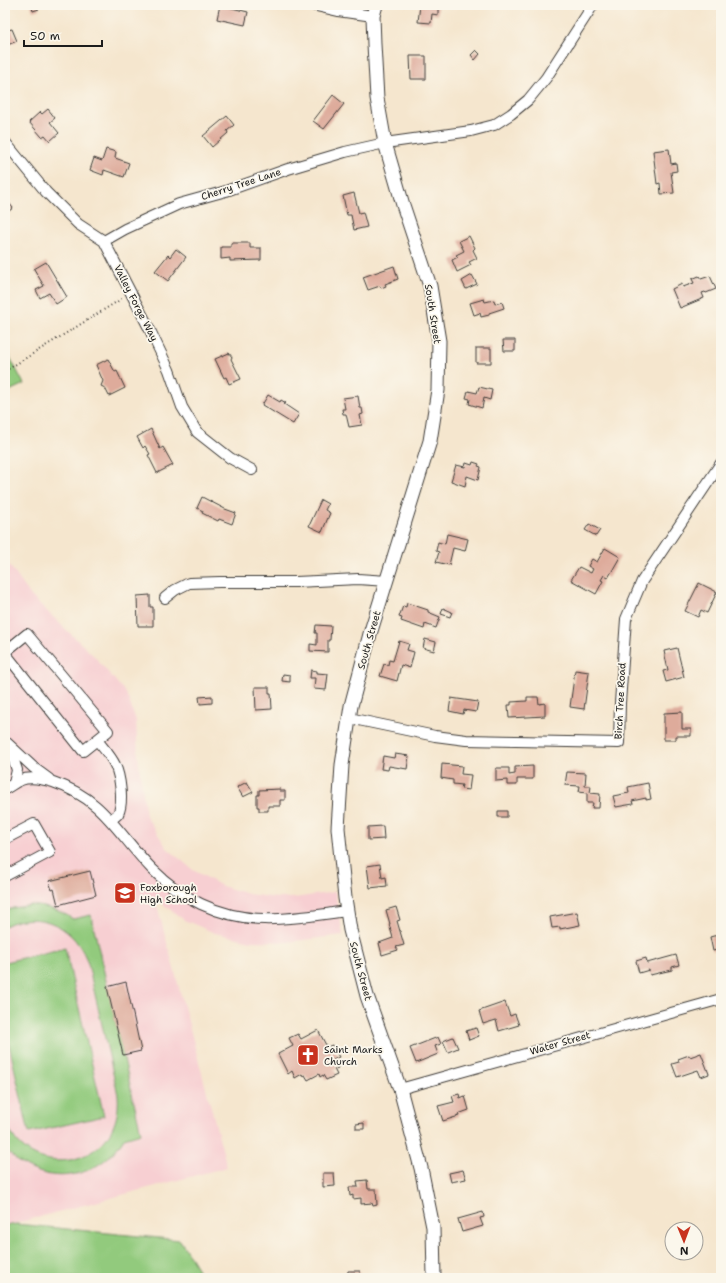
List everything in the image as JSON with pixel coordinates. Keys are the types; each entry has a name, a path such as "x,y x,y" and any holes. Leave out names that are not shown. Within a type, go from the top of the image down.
{"main road":[{"name":"South Street","path":"374,11 377,98 385,143 403,205 430,286 438,341 438,390 430,440 386,580 351,706 342,765 338,828 350,930 367,996 400,1089 421,1168 433,1227 434,1278"}],"street":[{"path":"312,5 338,12 374,11"},
{"name":"Cherry Tree Lane","path":"104,241 125,229 179,204 226,190 295,166 385,143 471,131 494,125 511,114 528,100 546,78 593,5"},
{"name":"Valley Forge Way","path":"5,142 46,192 78,224 104,241 169,370 182,407 197,432 230,458 252,470"},
{"name":"Birch Tree Road","path":"349,718 435,736 466,740 619,743 620,703 626,619 642,581 721,463"},
{"path":"165,598 189,583 386,580"},
{"path":"27,634 108,731 83,751 5,653 27,634"},
{"path":"5,639 16,643"},
{"path":"6,740 17,770 14,782"},
{"path":"6,740 34,768 56,783"},
{"path":"97,740 115,764 119,779 121,797 119,811 111,820"},
{"path":"5,789 21,779 32,778 56,783 83,795 97,805 152,869 174,889 192,900 219,912 250,919 274,920 347,911"},
{"path":"5,839 34,824 50,852 5,876"},
{"name":"Water Street","path":"400,1089 721,999"}],"path":[{"path":"5,371 131,293"}],"shaded area":[{"name":"Foxborough High School","path":"5,559 31,596 94,656 126,693 136,720 138,757 146,816 167,848 193,870 222,886 248,894 277,898 294,898 335,892 343,935 287,942 251,941 215,933 184,920 155,898 227,1167 5,1226"}],"green space":[{"path":"5,348 24,384 5,393"},
{"path":"32,905 53,909 73,919 91,915 141,1133 124,1138 113,1153 99,1164 84,1172 68,1175 51,1175 35,1170 19,1162 5,1149 5,1118 16,1140 32,1154 51,1160 71,1160 90,1153 106,1139 116,1120 118,1095 88,964 83,951 66,931 56,925 44,921 31,919 18,921 5,926 5,911"},
{"path":"65,948 104,1116 29,1133 5,1027 5,962"},
{"path":"16,1224 180,1240 203,1278 5,1278 5,1226"}],"building":[{"path":"31,5 38,5 39,9 33,11"},
{"path":"220,5 248,12 245,25 217,19"},
{"path":"420,5 438,5 438,15 432,14 431,23 418,22"},
{"path":"5,23 8,30 12,29 17,41 5,46"},
{"path":"476,50 480,54 475,60 471,55"},
{"path":"410,56 426,56 426,79 411,79"},
{"path":"333,95 344,104 324,129 313,121"},
{"path":"48,109 55,118 50,122 59,133 50,141 45,135 42,137 29,122 40,112 42,114"},
{"path":"227,116 234,125 227,131 228,133 212,147 203,136"},
{"path":"106,149 116,152 115,158 129,163 124,177 104,170 103,175 90,170 94,158 102,161"},
{"path":"669,149 671,164 676,163 677,171 671,172 674,193 661,194 660,183 657,184 653,151"},
{"path":"354,193 359,213 363,212 367,227 354,230 351,215 347,215 343,196"},
{"path":"5,198 13,208 5,214"},
{"path":"469,236 475,248 473,250 477,258 469,262 471,265 457,272 452,260 458,257 456,255 464,251 459,241"},
{"path":"231,243 250,243 250,248 261,248 261,260 230,261 230,258 221,259 221,247 231,247"},
{"path":"176,249 186,257 168,281 155,271 168,255 170,257"},
{"path":"46,262 67,297 56,304 49,293 40,298 36,290 44,286 34,269"},
{"path":"394,266 398,279 385,284 386,286 381,288 380,286 368,290 363,277"},
{"path":"472,275 477,284 466,289 462,281"},
{"path":"699,276 701,279 710,276 716,289 702,293 704,298 680,308 672,289 682,284 683,287 694,283 692,279"},
{"path":"484,299 485,302 494,300 495,304 502,302 504,308 481,317 480,313 474,315 470,303"},
{"path":"503,340 515,340 515,351 504,351"},
{"path":"476,348 491,348 491,363 476,363"},
{"path":"229,353 241,379 229,384 226,377 224,378 215,359"},
{"path":"108,359 115,372 117,371 125,388 109,396 105,388 101,386 103,381 96,365"},
{"path":"479,387 492,390 490,400 484,398 482,408 469,404 470,399 466,398 468,391 477,393"},
{"path":"268,395 280,402 281,400 286,403 284,404 299,414 293,424 262,405"},
{"path":"358,396 360,408 362,408 363,414 360,415 362,425 349,427 346,414 343,414 342,409 345,409 343,398"},
{"path":"151,429 160,449 163,447 173,465 157,473 148,455 150,454 145,446 143,448 137,437"},
{"path":"473,462 479,464 478,466 481,467 478,480 467,476 465,486 451,481 456,465 465,467 466,463 472,465"},
{"path":"202,497 236,513 232,524 219,519 218,521 202,513 203,511 197,508"},
{"path":"321,500 328,504 325,510 330,513 322,532 309,526"},
{"path":"589,524 600,530 596,536 585,530"},
{"path":"447,534 468,539 465,551 453,548 449,565 436,562 439,552 436,551 438,542 445,544"},
{"path":"605,548 620,557 608,578 604,575 601,580 603,581 596,594 571,580 579,567 591,573 593,569 588,566 592,559 597,562"},
{"path":"699,583 717,592 707,613 701,610 698,617 685,611"},
{"path":"150,595 150,607 153,607 153,626 138,626 137,596"},
{"path":"407,603 428,610 428,612 440,617 436,628 425,624 424,629 401,621 402,618 399,617 403,606 406,607"},
{"path":"443,608 452,612 450,617 441,614"},
{"path":"316,625 331,626 330,640 328,640 328,652 310,651 310,644 317,645 317,633 315,633"},
{"path":"425,639 436,642 434,651 423,648"},
{"path":"399,641 409,644 407,650 414,652 410,668 401,665 397,681 380,676 384,664 388,665 389,660 393,661"},
{"path":"677,648 684,677 666,682 663,671 668,670 664,651"},
{"path":"311,670 317,671 317,673 328,674 326,690 314,689 315,678 310,678"},
{"path":"575,670 589,672 584,709 570,707"},
{"path":"283,674 290,675 290,682 282,681"},
{"path":"255,687 269,687 272,709 256,710"},
{"path":"212,696 212,703 200,704 199,697"},
{"path":"527,697 538,697 539,704 545,703 545,716 509,718 508,705 511,705 511,702 527,701"},
{"path":"451,698 478,702 476,712 464,710 463,714 449,711"},
{"path":"682,712 682,729 691,729 691,736 676,736 676,740 664,740 664,713"},
{"path":"395,754 409,756 407,769 389,766 388,770 381,769 383,756 394,758"},
{"path":"442,764 462,766 461,774 471,775 469,790 461,789 462,785 453,784 453,780 441,778"},
{"path":"533,766 533,779 517,779 517,785 507,785 507,780 496,781 496,768 509,768 509,775 515,774 515,767"},
{"path":"567,772 586,773 585,786 591,786 590,793 600,794 599,808 592,808 593,803 587,803 587,793 579,792 580,786 565,785"},
{"path":"247,782 253,792 243,797 237,787"},
{"path":"648,783 651,799 646,800 646,798 632,801 633,804 616,807 613,796 629,793 628,787"},
{"path":"280,789 280,791 285,791 285,800 280,800 280,806 268,806 268,811 259,811 259,807 257,807 257,795 259,795 259,790"},
{"path":"498,811 507,811 507,817 498,817"},
{"path":"383,826 384,839 368,840 368,827"},
{"path":"380,864 382,878 386,877 387,886 370,888 367,866"},
{"path":"90,871 96,895 58,905 54,889 52,890 49,881"},
{"path":"396,907 400,920 397,921 404,945 396,947 398,950 382,955 379,943 393,938 386,910"},
{"path":"577,912 580,925 560,929 560,927 552,928 550,917"},
{"path":"721,934 721,949 713,951 710,937"},
{"path":"676,955 679,965 672,967 672,970 650,975 649,970 639,973 636,961 646,958 647,963"},
{"path":"126,982 141,1051 123,1055 107,987"},
{"path":"505,1002 510,1016 515,1014 519,1025 499,1031 496,1020 483,1024 479,1011"},
{"path":"476,1028 479,1036 469,1040 466,1031"},
{"name":"Saint Marks Church","path":"318,1030 327,1047 332,1045 339,1057 333,1060 338,1068 334,1069 337,1075 326,1080 323,1075 320,1077 319,1074 308,1080 305,1075 303,1076 302,1074 295,1078 292,1071 288,1074 278,1054 293,1046 289,1038 298,1034 301,1039"},
{"path":"438,1037 441,1044 435,1046 438,1054 416,1063 410,1048"},
{"path":"453,1037 458,1048 448,1052 443,1041"},
{"path":"701,1053 709,1074 701,1077 698,1070 677,1077 672,1064 679,1062 678,1059"},
{"path":"459,1094 460,1098 465,1096 469,1110 458,1114 459,1116 443,1121 438,1106 454,1102 452,1096"},
{"path":"364,1123 364,1129 356,1129 356,1124"},
{"path":"463,1170 466,1179 451,1182 449,1173"},
{"path":"323,1173 334,1173 335,1186 323,1187"},
{"path":"367,1180 368,1189 376,1189 377,1205 373,1206 372,1203 361,1204 361,1198 353,1199 353,1195 350,1196 349,1187 358,1187 357,1181"},
{"path":"483,1212 484,1217 480,1218 483,1226 462,1232 458,1219"},
{"path":"348,1271 360,1271 360,1278 347,1278"}],"place":[{"name":"Foxborough High School","path":"125,893"},
{"name":"Saint Marks Church","path":"308,1055"}]}
